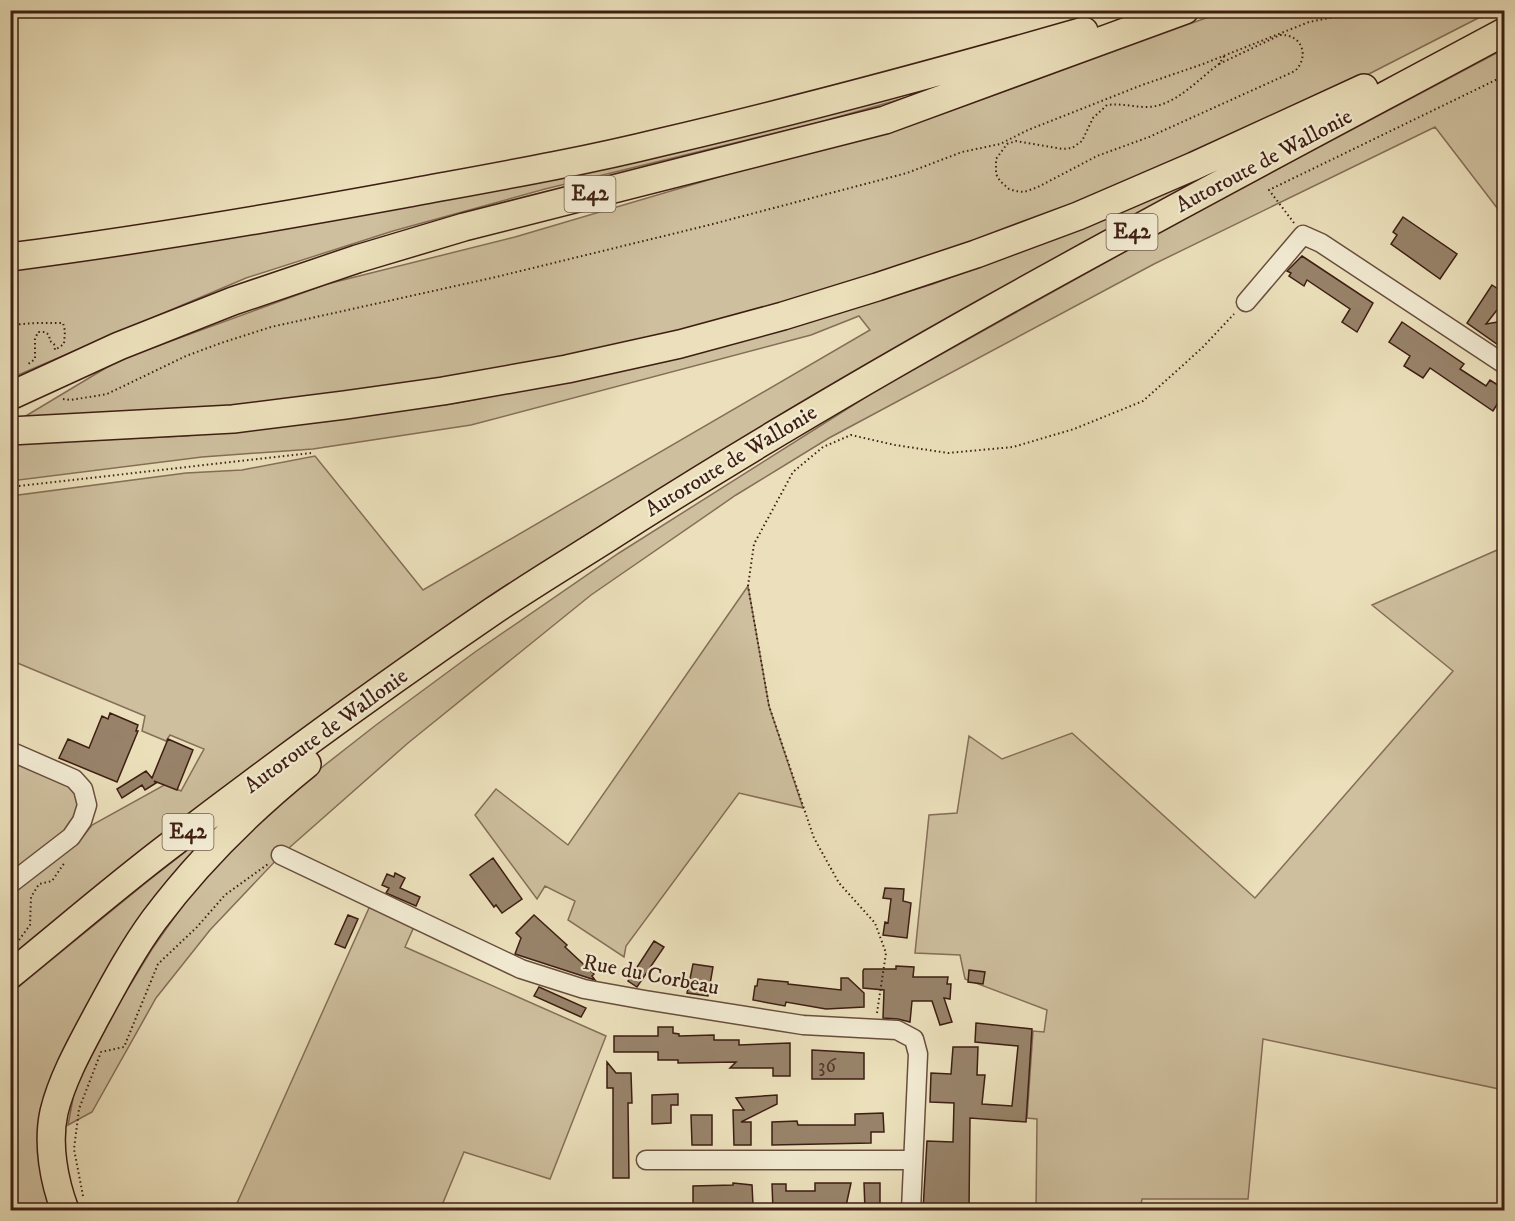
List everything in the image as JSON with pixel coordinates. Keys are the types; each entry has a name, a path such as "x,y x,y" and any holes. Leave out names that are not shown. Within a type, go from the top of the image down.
{"highway":[{"path":"10,257 121,243 266,219 492,178 660,143 888,86 1103,25 1180,12"},
{"name":"E42","path":"10,396 119,346 212,309 357,259 464,227 885,120 1180,12"},
{"path":"10,431 221,420 345,405 443,391 555,371 680,344 877,287 1068,220 1306,116 1414,64 1493,38"},
{"name":"Autoroute de Wallonie","path":"10,975 166,848 372,698 495,610 657,506 786,426 1082,259 1493,38"},
{"path":"74,1205 54,1171 52,1144 54,1113 62,1087 122,969 154,920 213,850 258,805 352,728 372,698"}],"street":[{"path":"1246,302 1303,235 1321,243 1504,364"},
{"path":"10,751 74,778 83,789 87,806 82,821 71,837 10,884"},
{"name":"Rue du Corbeau","path":"281,855 521,969 585,989 803,1025 897,1030 914,1039 918,1054 911,1210"},
{"path":"646,1160 913,1160"}],"path":[{"path":"63,399 71,400 107,394 186,356 271,327 518,272 710,225 907,173 962,152 1000,144 1038,126 1309,22 1370,10"},
{"path":"1219,64 1280,35 1295,38 1301,45 1303,54 1295,71 1149,136 1097,156 1038,187 1023,192 1015,191 1004,186 996,174 996,159 1007,144 1016,141 1063,149 1072,148 1082,141 1093,118 1107,105 1126,104 1145,107 1167,103 1219,64 1225,55"},
{"path":"1303,235 1269,190 1504,76"},
{"path":"874,1027 886,953 875,923 839,883 814,838 769,706 748,586 754,544 793,472 823,447 851,435 895,445 948,453 1013,447 1074,429 1143,401 1202,348 1246,302"},
{"path":"10,325 63,324 64,344 55,350 49,334 38,332 35,339 34,359 25,367"},
{"path":"10,487 311,453"},
{"path":"74,1205 74,1149 79,1109 101,1052 124,1047 159,964 197,927 225,895 281,855"},
{"path":"15,946 30,925 31,897 39,884 52,881 68,858"}],"shaded area":[{"path":"1225,11 1492,11 1277,121 1065,211 874,279 662,338 538,363 325,397 88,418 19,420 119,360 327,284 515,237 936,116"},
{"path":"1504,49 1504,217 1435,127 1154,264 829,438 736,495 591,595 408,743 281,855 210,930 156,998 92,1112 68,1125 75,1088 116,1008 152,949 195,888 245,834 307,779 376,725 475,652 619,553 877,390 1189,216"},
{"path":"991,68 908,97 817,123 545,189 393,231 246,278 11,378 10,267"},
{"path":"1249,154 694,472 11,961 11,895 81,839 92,825 166,784 181,791 204,749 170,735 166,741 142,731 145,716 15,662 11,670 11,496 186,473 242,470 315,456 423,590 870,330 859,316 811,335 471,425 313,449 202,457 11,481 11,444 184,436 311,423 457,403 555,384 815,320 933,284 1019,252"},
{"path":"1504,547 1504,1090 1263,1039 1248,1199 1142,1199 1140,1210 1036,1210 1037,1119 1027,1118 1033,1031 1044,1032 1047,1010 965,979 960,955 915,953 929,815 957,813 969,736 1002,759 1072,733 1255,898 1453,671 1372,605"},
{"path":"748,586 769,706 803,808 739,793 626,946 624,957 568,920 575,901 545,886 537,899 475,815 496,789 568,845"},
{"path":"11,761 72,788 78,798 80,811 71,827 11,875"},
{"path":"226,820 53,1088 56,1210 11,1210 11,993"},
{"path":"373,899 417,920 405,947 606,1036 550,1179 464,1152 440,1210 234,1210"}],"building":[{"path":"1403,217 1457,254 1440,279 1391,244 1397,235 1393,232"},
{"path":"1302,256 1373,303 1357,332 1342,322 1350,309 1307,280 1304,286 1289,276 1291,273 1287,271"},
{"path":"1492,285 1504,293 1504,301 1486,324 1504,321 1504,349 1467,323"},
{"path":"1402,322 1464,364 1460,369 1486,386 1490,380 1504,389 1493,411 1430,368 1423,378 1404,366 1410,356 1389,342"},
{"path":"110,713 138,725 136,731 138,731 117,782 59,758 68,739 89,748 102,716 108,719"},
{"path":"168,739 193,750 177,790 154,781 156,783 145,790 142,785 122,798 117,789 146,771 152,778"},
{"path":"493,858 522,899 502,913 496,905 494,907 470,875"},
{"path":"395,873 405,878 400,888 420,897 416,906 386,893 389,888 382,885 387,874 394,877"},
{"path":"885,888 904,889 903,901 911,903 907,938 883,935 885,922 888,923 891,899 883,898"},
{"path":"348,915 358,919 345,948 335,944"},
{"path":"534,915 567,945 565,947 594,974 592,976 595,980 515,954 521,938 516,933"},
{"path":"654,941 664,947 637,987 628,981"},
{"path":"693,964 713,967 708,996 687,993"},
{"path":"896,966 914,967 913,977 948,977 947,984 951,984 950,999 944,998 952,1022 940,1025 932,1001 912,1001 910,1022 883,1018 884,990 863,988 863,971 864,969 896,969"},
{"path":"969,970 985,972 983,984 968,982"},
{"path":"841,978 848,978 864,993 864,1007 826,1009 786,1002 785,1006 753,1000 758,979 841,990"},
{"path":"539,987 586,1008 581,1017 534,996"},
{"path":"976,1023 1032,1029 1026,1122 970,1118 969,1210 923,1210 927,1141 953,1142 954,1103 930,1102 931,1073 951,1074 953,1047 978,1047 977,1075 985,1075 982,1104 1012,1106 1018,1046 975,1042"},
{"path":"658,1027 673,1027 673,1033 679,1036 714,1035 714,1040 739,1040 739,1045 790,1043 790,1076 773,1076 773,1068 730,1068 736,1062 678,1063 678,1060 658,1060 658,1052 614,1052 614,1036 658,1036"},
{"path":"812,1050 864,1053 864,1079 812,1079"},
{"path":"607,1062 616,1073 631,1073 632,1103 628,1103 629,1178 613,1178 613,1088 607,1088"},
{"path":"678,1094 678,1105 671,1105 671,1123 652,1124 652,1095"},
{"path":"777,1095 777,1104 741,1122 751,1122 751,1145 734,1145 733,1110 744,1110 736,1098"},
{"path":"883,1113 884,1132 871,1132 871,1143 772,1145 772,1122 797,1121 798,1125 855,1125 855,1114"},
{"path":"691,1115 712,1115 712,1145 692,1145"},
{"path":"733,1183 752,1185 753,1205 693,1204 693,1186 733,1185"},
{"path":"815,1183 851,1183 846,1206 828,1205 828,1210 773,1210 772,1184 786,1184 786,1191 815,1191"},
{"path":"864,1183 880,1183 880,1210 865,1210"}]}
